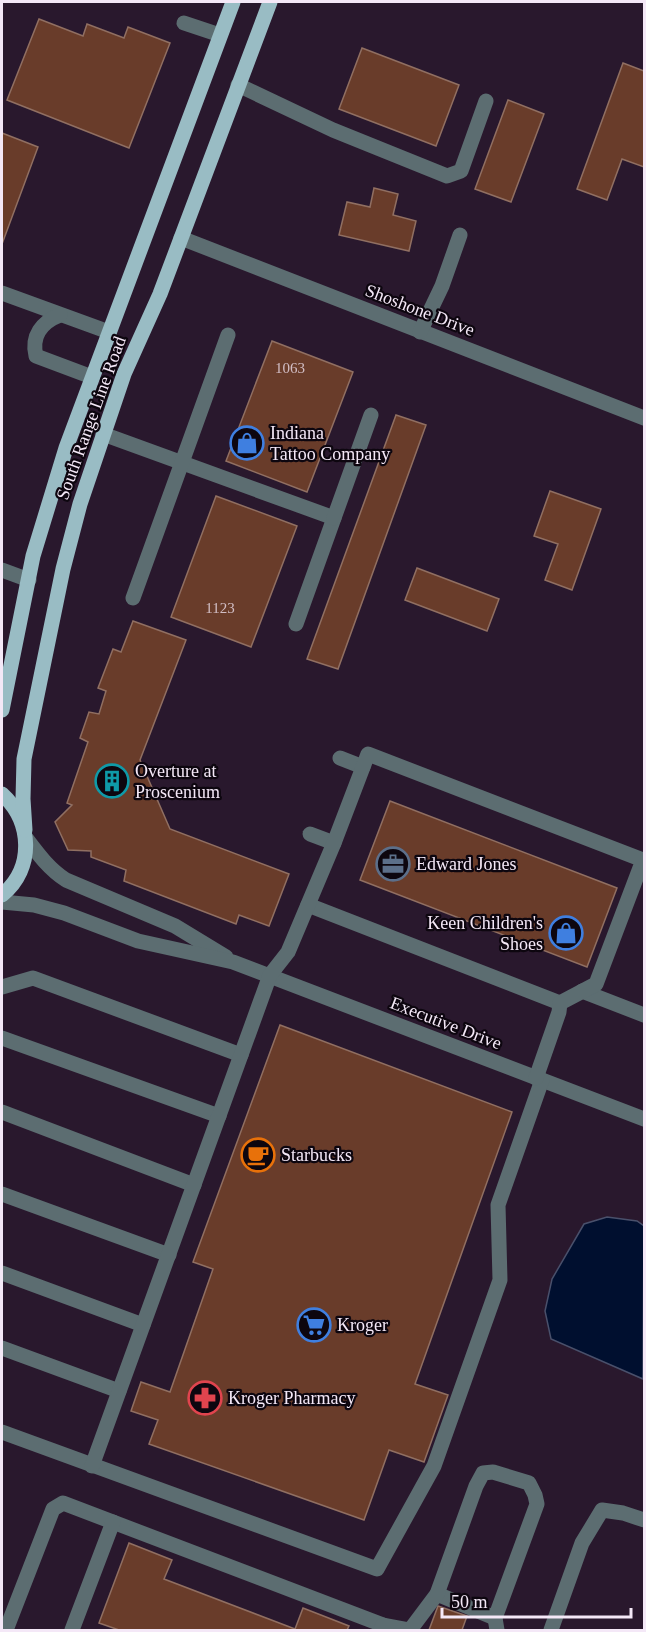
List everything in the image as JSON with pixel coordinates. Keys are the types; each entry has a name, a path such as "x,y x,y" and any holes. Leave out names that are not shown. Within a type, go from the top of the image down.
{"main road":[{"name":"South Range Line Road","path":"2,710 7,661 29,580 33,556 66,448 233,2"},
{"name":"South Range Line Road","path":"2,895 14,882 22,868 26,853 23,799 24,759 66,554 80,504 124,374 160,294 270,2"},
{"path":"2,794 19,815 25,834"}],"street":[{"path":"184,22 220,35"},
{"path":"238,85 333,130 447,176 461,171 486,101"},
{"path":"420,332 442,286 460,235"},
{"name":"Shoshone Drive","path":"181,238 645,417"},
{"path":"2,293 109,332"},
{"path":"60,315 51,318 38,330 34,349 36,356 92,377"},
{"path":"134,598 228,335"},
{"path":"296,624 371,415"},
{"path":"103,434 334,518"},
{"path":"2,570 29,580"},
{"path":"92,1466 270,975 288,952 334,843 368,754 643,860 596,984 560,1003 308,905"},
{"path":"340,758 363,767"},
{"name":"Executive Drive","path":"25,834 50,867 66,880 175,926 233,962"},
{"path":"310,834 334,843"},
{"name":"Executive Drive","path":"2,902 34,905 64,913 138,941 233,962 645,1119"},
{"path":"2,987 33,978 241,1055"},
{"path":"582,991 645,1015"},
{"path":"2,1432 377,1569 434,1466 500,1280 498,1205 560,1012 560,1003"},
{"path":"2,1038 219,1116"},
{"path":"2,1112 194,1185"},
{"path":"2,1194 168,1255"},
{"path":"2,1273 143,1326"},
{"path":"2,1348 119,1391"},
{"path":"6,1630 53,1509 56,1505 63,1503 382,1628 410,1630 437,1594 476,1486 483,1473 493,1472 529,1483 536,1495 537,1504 496,1624 437,1594"},
{"path":"551,1630 582,1543 602,1510 623,1513 645,1520"},
{"path":"72,1630 113,1522"}],"water":[{"path":"607,1217 637,1221 644,1226 643,1379 551,1339 545,1311 552,1279 584,1224"}],"building":[{"path":"39,19 83,36 87,24 124,38 128,27 170,43 129,148 7,100"},
{"path":"362,48 459,85 436,146 339,109"},
{"path":"623,63 644,71 644,167 622,159 607,200 577,189"},
{"path":"508,100 544,114 511,202 475,189"},
{"path":"2,133 38,147 2,244"},
{"path":"374,188 398,194 393,215 416,221 409,251 339,235 347,202 370,207"},
{"path":"272,341 353,372 307,492 226,461"},
{"path":"396,415 426,425 338,669 307,659"},
{"path":"550,491 601,509 572,590 545,580 558,544 534,536"},
{"path":"216,496 297,526 251,647 171,617"},
{"path":"417,568 499,599 487,631 405,600"},
{"name":"Overture at Proscenium","path":"133,621 186,640 140,760 170,829 289,874 269,926 239,915 236,924 124,881 126,870 91,857 91,851 68,850 55,822 72,805 67,803 88,742 80,738 89,712 99,714 106,691 98,688 113,649 121,652"},
{"path":"390,801 617,888 587,967 360,880"},
{"name":"Kroger","path":"280,1025 512,1112 415,1384 448,1395 424,1462 389,1450 364,1520 149,1444 158,1420 131,1411 141,1382 170,1392 213,1269 193,1262"},
{"path":"129,1543 172,1560 164,1579 295,1629 303,1608 349,1626 347,1630 119,1630 99,1623"},
{"path":"438,1606 467,1616 462,1630 429,1630"}],"place":[{"name":"Indiana Tattoo Company","path":"247,443"},
{"name":"Overture at Proscenium","path":"112,781"},
{"name":"Edward Jones","path":"393,864"},
{"name":"Keen Children's Shoes","path":"566,933"},
{"name":"Starbucks","path":"258,1155"},
{"name":"Kroger","path":"314,1325"},
{"name":"Kroger Pharmacy","path":"205,1398"}]}
